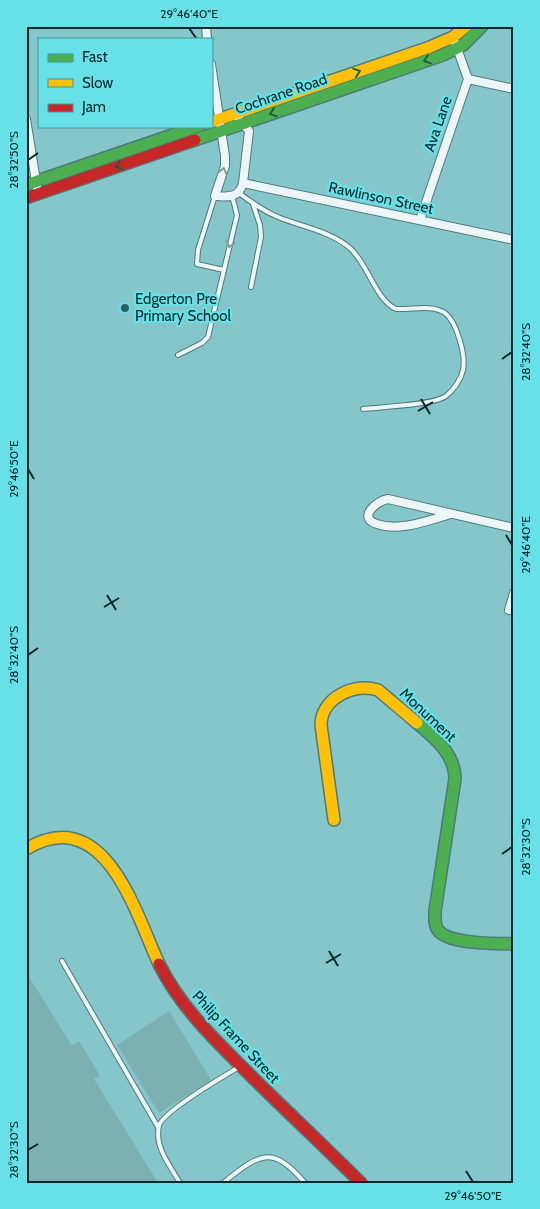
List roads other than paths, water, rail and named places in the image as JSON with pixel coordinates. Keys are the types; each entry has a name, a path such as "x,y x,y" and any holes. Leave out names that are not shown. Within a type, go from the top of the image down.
{"street":[{"name":"Cochrane Road","path":"217,124 235,114 430,47 453,37 466,26"},
{"name":"Cochrane Road","path":"217,124 244,123 443,55 469,40 482,26"},
{"path":"453,37 468,79 514,89"},
{"path":"212,74 217,124 225,160 215,196 236,195 243,183 249,131 235,114"},
{"name":"Ava Lane","path":"420,220 468,79"},
{"path":"26,119 31,183 38,194"},
{"path":"31,183 193,128"},
{"name":"Cochrane Road","path":"26,198 207,128"},
{"name":"Rawlinson Street","path":"243,183 514,240"},
{"path":"451,514 415,524 394,526 378,525 372,522 369,514 370,510 379,502 388,499 514,528"},
{"path":"509,610 514,593"},
{"name":"Monument","path":"334,820 321,716 324,710 339,696 355,688 372,687 421,727 446,751 453,761 455,779 435,915 438,930 442,934 466,940 514,943"},
{"name":"Philip Frame Street","path":"26,849 42,839 55,836 81,842 106,858 131,896 156,955 174,991 194,1017 266,1092 361,1183"}],"lane":[{"path":"178,355 199,345 208,338 237,215 236,195 276,216 332,236 351,249 391,307 435,309 446,314 453,321 457,330 463,368 456,385 447,396 432,401 363,409"},
{"path":"215,196 198,250 197,264 224,270"},
{"path":"251,287 261,237 260,226 252,203"},
{"path":"62,961 158,1127 161,1151 180,1183"},
{"path":"158,1127 166,1116 241,1066"},
{"path":"223,1183 244,1166 269,1157 280,1159 306,1183"}],"place":[{"name":"Edgerton Pre Primary School","path":"125,308"}]}
